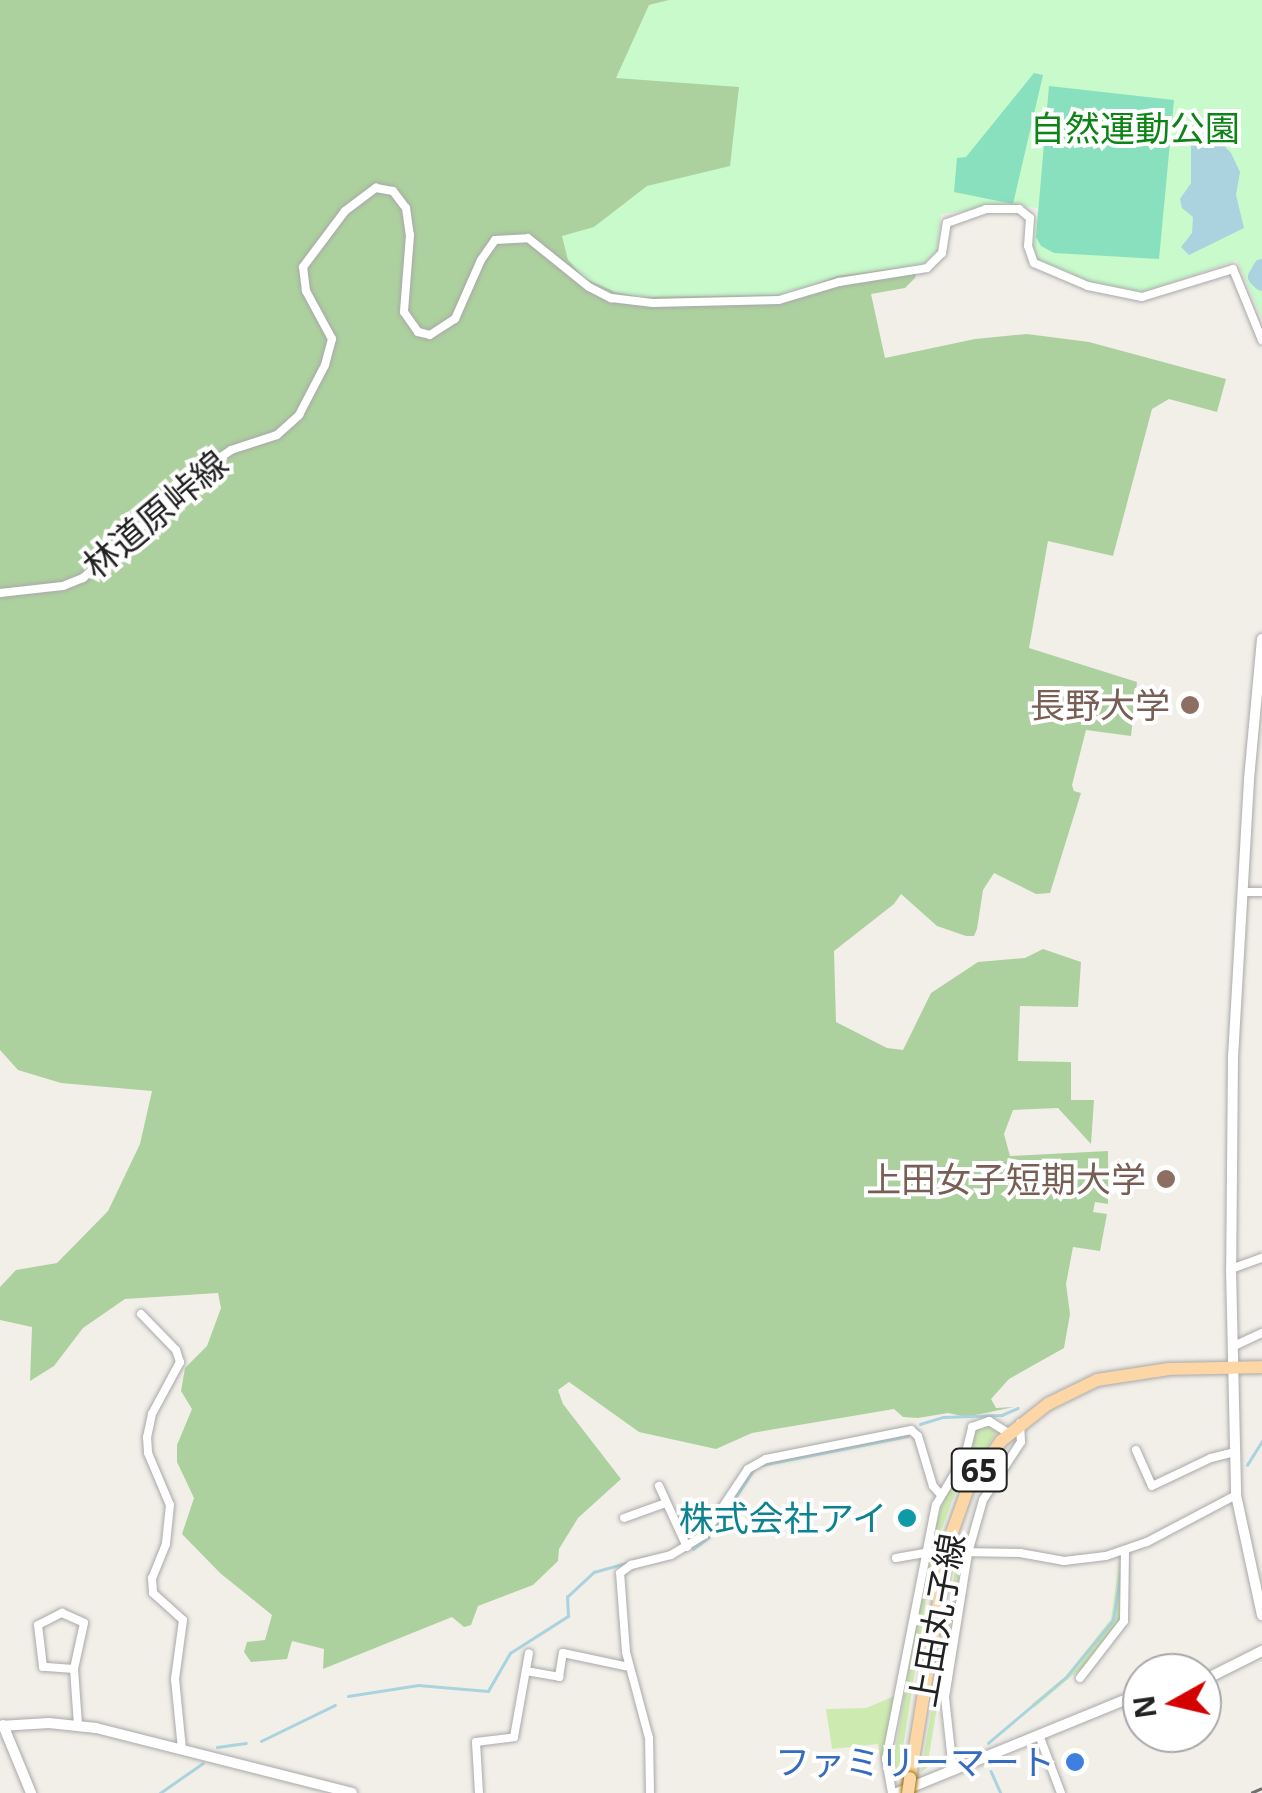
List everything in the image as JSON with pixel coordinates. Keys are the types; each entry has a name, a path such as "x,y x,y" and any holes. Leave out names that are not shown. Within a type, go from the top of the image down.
{"main road":[{"name":"上田丸子線","path":"908,1793 919,1785 952,1529 975,1476 1008,1433 1067,1393 1105,1378 1262,1366"}],"street":[{"name":"林道原峠線","path":"0,593 63,586 83,578 104,564 155,510 212,463 231,450 278,434 299,415 325,365 332,339 306,291 303,267 345,211 376,188 393,191 406,208 410,234 404,312 418,332 430,336 456,319 481,260 495,240 528,238 589,287 622,300 779,300 851,280 927,268 942,253 947,222 986,210 1019,209 1030,218 1028,246 1034,263 1088,286 1134,296 1155,295 1233,269 1257,321"},
{"path":"1257,321 1262,340"},
{"path":"1262,639 1242,892 1231,1104 1236,1495 1262,1615"},
{"path":"1242,892 1262,892"},
{"path":"1231,1269 1262,1258"},
{"path":"141,1314 176,1350 180,1362 152,1414 147,1437 148,1453 170,1505 166,1544 152,1578 153,1593 183,1620 175,1679 182,1749"},
{"path":"1234,1346 1262,1333"},
{"path":"1008,1433 989,1421 972,1427 965,1456 940,1494 886,1759 895,1793 1122,1702"},
{"path":"954,1771 944,1697 963,1553 984,1500 1021,1442 1020,1423"},
{"path":"650,1793 649,1738 629,1667 620,1573 631,1565 687,1547 714,1523 754,1464 890,1434 916,1433 933,1486 940,1494"},
{"path":"1136,1450 1152,1486 1236,1452"},
{"path":"659,1486 687,1547"},
{"path":"963,1553 1020,1554 1064,1561 1125,1551 1236,1495"},
{"path":"624,1518 666,1502"},
{"path":"1080,1678 1124,1621 1125,1551"},
{"path":"896,1558 928,1552"},
{"path":"74,1668 43,1667 38,1625 62,1613 84,1623 74,1668 78,1725"},
{"path":"1222,1671 1262,1651"},
{"path":"479,1793 476,1742 514,1738 528,1652"},
{"path":"526,1672 559,1677 563,1654 629,1667"},
{"path":"31,1793 2,1726 78,1725 352,1793"},
{"path":"1040,1735 1061,1793"}],"green space":[{"path":"0,0 988,0 915,278 905,288 871,294 885,358 975,339 1027,334 1089,342 1226,379 1217,412 1169,399 1152,409 1113,556 1048,541 1029,648 1137,682 1131,736 1086,730 1072,785 1074,791 1081,793 1050,893 1036,894 994,873 983,890 974,936 937,926 901,894 894,904 834,951 836,1022 887,1048 903,1050 931,993 978,962 1025,958 1043,949 1081,962 1078,1007 1020,1006 1018,1061 1071,1062 1071,1100 1094,1100 1091,1144 1058,1108 1013,1110 1004,1134 1010,1156 1108,1151 1108,1204 1095,1202 1093,1212 1107,1214 1100,1251 1073,1247 1066,1284 1070,1314 1064,1348 1009,1379 991,1399 996,1408 1014,1407 966,1417 948,1413 918,1418 903,1417 894,1409 752,1433 716,1449 639,1432 569,1382 558,1390 563,1404 621,1479 578,1518 559,1549 558,1561 533,1585 478,1606 471,1625 464,1627 452,1617 323,1669 324,1649 292,1641 287,1659 251,1662 244,1652 247,1642 265,1640 272,1615 220,1573 182,1534 194,1498 177,1462 177,1445 192,1409 181,1391 185,1368 207,1346 221,1308 218,1293 125,1299 83,1328 54,1366 30,1381 32,1327 0,1320 0,1287 16,1270 57,1263 108,1211 140,1144 152,1091 61,1083 18,1070 0,1050"},
{"name":"自然運動公園","path":"669,0 1262,0 1262,319 1237,260 1142,293 1089,282 1038,260 1033,247 1038,208 1013,205 941,214 937,251 922,265 837,276 788,295 639,297 615,292 584,278 568,260 562,236 594,227 647,186 730,166 739,87 616,78 649,5"},
{"path":"1034,73 1043,75 1013,204 954,192 957,158 966,157"},
{"path":"1049,86 1174,100 1159,259 1054,253 1041,246 1036,237"},
{"path":"986,1425 999,1429 954,1496 937,1542 932,1540 941,1507 974,1432"},
{"path":"1120,1556 1124,1616 1092,1659 1034,1708 1032,1704 1066,1676 1111,1619"},
{"path":"933,1557 895,1779 895,1752 927,1558"},
{"path":"957,1558 961,1562 927,1768 921,1772"},
{"path":"895,1696 881,1763 878,1744 832,1749 826,1709 866,1708"}],"water":[{"path":"1210,130 1231,153 1240,172 1236,195 1244,228 1189,255 1181,247 1192,233 1193,217 1182,208 1180,199 1191,183 1191,143"}],"waterway":[{"path":"1262,268 1257,277 1262,282"},
{"path":"920,1424 943,1417 1002,1415 1018,1408"},
{"path":"761,1465 907,1436"},
{"path":"1247,1465 1262,1441"},
{"path":"693,1549 710,1536 754,1469"},
{"path":"348,1696 418,1685 488,1691 510,1653 568,1616 567,1597 594,1572 647,1557"},
{"path":"988,1743 1066,1677 1113,1620 1123,1559"},
{"path":"261,1741 335,1705"},
{"path":"217,1747 246,1743"},
{"path":"160,1793 203,1763"},
{"path":"991,1771 1001,1793"}],"railway":[{"path":"1251,1793 1262,1788"}],"place":[{"name":"長野大学","path":"1190,705"},
{"name":"上田女子短期大学","path":"1166,1179"},
{"name":"株式会社アイ","path":"907,1518"},
{"name":"ファミリーマート","path":"1075,1762"}]}
